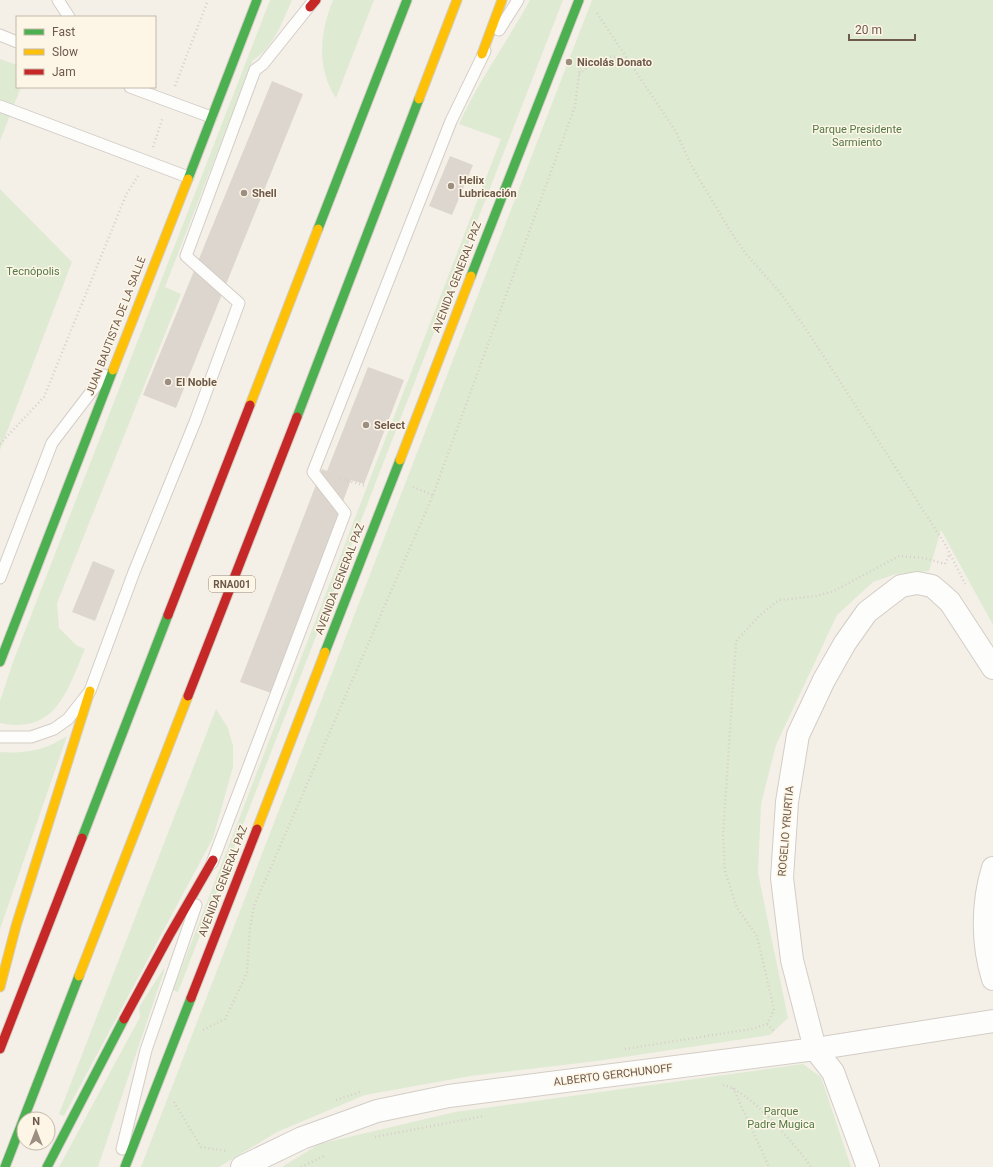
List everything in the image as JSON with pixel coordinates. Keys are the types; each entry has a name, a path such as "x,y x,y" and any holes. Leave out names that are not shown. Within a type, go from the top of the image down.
{"main road":[{"name":"JUAN BAUTISTA DE LA SALLE","path":"0,662 116,358 257,0"},
{"path":"0,1048 407,0"},
{"name":"RNA001","path":"5,1167 167,749 329,338 457,0"},
{"path":"482,54 502,0"},
{"name":"AVENIDA GENERAL PAZ","path":"125,1167 578,0"},
{"path":"0,987 16,926 90,691"},
{"path":"48,1167 169,933 213,860"}],"street":[{"name":"ROGELIO YRURTIA","path":"868,1167 833,1072 815,1049 792,960 782,878 787,802 798,735 824,680 844,643 867,612 901,586 917,583 932,586 945,597 950,602 993,668"},
{"path":"993,868 984,915 988,963 993,978"},
{"name":"ALBERTO GERCHUNOFF","path":"236,1159 377,1112 449,1096 815,1049 993,1021"}],"lane":[{"path":"58,0 68,16"},
{"path":"118,1167 146,1050 186,933 345,512 313,472 314,468 451,121 482,54 518,0"},
{"path":"0,737 31,737 54,729 68,719 90,691 134,572 195,422 239,303 186,256 255,70 263,64 313,2"},
{"path":"0,35 16,42"},
{"path":"133,88 170,100 211,117"},
{"path":"0,106 188,177"},
{"path":"0,578 52,443 116,358"}],"path":[{"path":"0,444 44,397 126,195 147,162 208,0"},
{"path":"594,8 676,132 691,165 729,229 746,254 778,290 806,328 950,552 945,564 924,558 899,556 834,591 816,596 779,600 759,616 736,641 723,835 725,871 738,908 757,936 774,1010 767,1024 750,1029 620,1050"},
{"path":"579,74 592,64 612,56 629,59"},
{"path":"200,1036 204,1029 225,1019 247,973 254,906 433,495 575,106 581,59"},
{"path":"314,468 364,487 366,482"},
{"path":"412,487 433,495"},
{"path":"717,1084 732,1086 770,1117 800,1150 811,1167"},
{"path":"732,1086 769,1167"},
{"path":"330,1103 351,1094 364,1091"},
{"path":"172,1099 201,1147 236,1159"},
{"path":"367,1139 491,1114"},
{"path":"301,1167 331,1153"},
{"path":"309,1162 311,1167"}],"green space":[{"path":"270,0 292,0 272,41 260,55 253,60 165,287 181,294 57,603 59,628 76,645 85,649 65,694 57,706 47,716 34,722 19,725 0,723 0,701 13,662"},
{"path":"333,0 374,0 336,98 325,75 322,50 325,25"},
{"path":"530,0 563,0 178,992 173,990 501,139 459,124 475,92"},
{"name":"Parque Presidente Sarmiento","path":"592,0 993,0 993,625 941,530 929,571 896,574 873,582 837,615 776,745 761,804 758,873 788,1018 770,1035 597,1061 471,1076 365,1095 277,1132 219,1167 141,1167"},
{"path":"0,59 16,65 16,88 21,88 0,141"},
{"name":"Tecnópolis","path":"0,189 72,262 0,450"},
{"path":"216,709 228,728 233,746 233,767 213,838 64,1116 59,1114"},
{"path":"67,736 0,929 0,752 27,752 51,745"},
{"path":"164,968 98,1167 59,1167 140,1017 139,1007"},
{"name":"Parque Padre Mugica","path":"803,1064 821,1077 851,1167 282,1167 319,1144 455,1112"}],"building":[{"name":"Shell","path":"272,81 303,94 176,408 143,395"},
{"name":"Helix Lubricación","path":"450,156 473,165 452,215 429,206"},
{"path":"368,367 404,380 364,484 351,480 271,693 240,682 322,469 327,471"},
{"path":"93,561 115,570 95,621 72,612"}],"traffic: fast":[{"path":"188,179 257,0"},
{"path":"318,229 407,0"},
{"path":"471,276 579,0"},
{"path":"297,417 419,99"},
{"path":"0,662 113,370"},
{"path":"325,652 400,460"},
{"path":"82,838 168,615"},
{"path":"5,1167 79,976"},
{"path":"125,1167 191,998"},
{"path":"47,1167 124,1019"}],"traffic: slow":[{"path":"419,99 457,0"},
{"path":"482,54 502,0"},
{"path":"113,370 188,179"},
{"path":"250,405 318,229"},
{"path":"400,460 471,276"},
{"path":"257,829 325,652"},
{"path":"0,987 16,926 90,691"},
{"path":"79,976 188,696"}],"traffic: jam":[{"path":"310,7 316,0"},
{"path":"168,615 250,405"},
{"path":"188,696 297,417"},
{"path":"191,998 257,829"},
{"path":"0,1049 82,838"},
{"path":"124,1019 169,936 213,860"}],"place":[{"name":"Nicolás Donato","path":"569,62"},
{"name":"Helix Lubricación","path":"451,186"},
{"name":"Shell","path":"244,193"},
{"name":"El Noble","path":"168,382"},
{"name":"Select","path":"366,425"}]}
